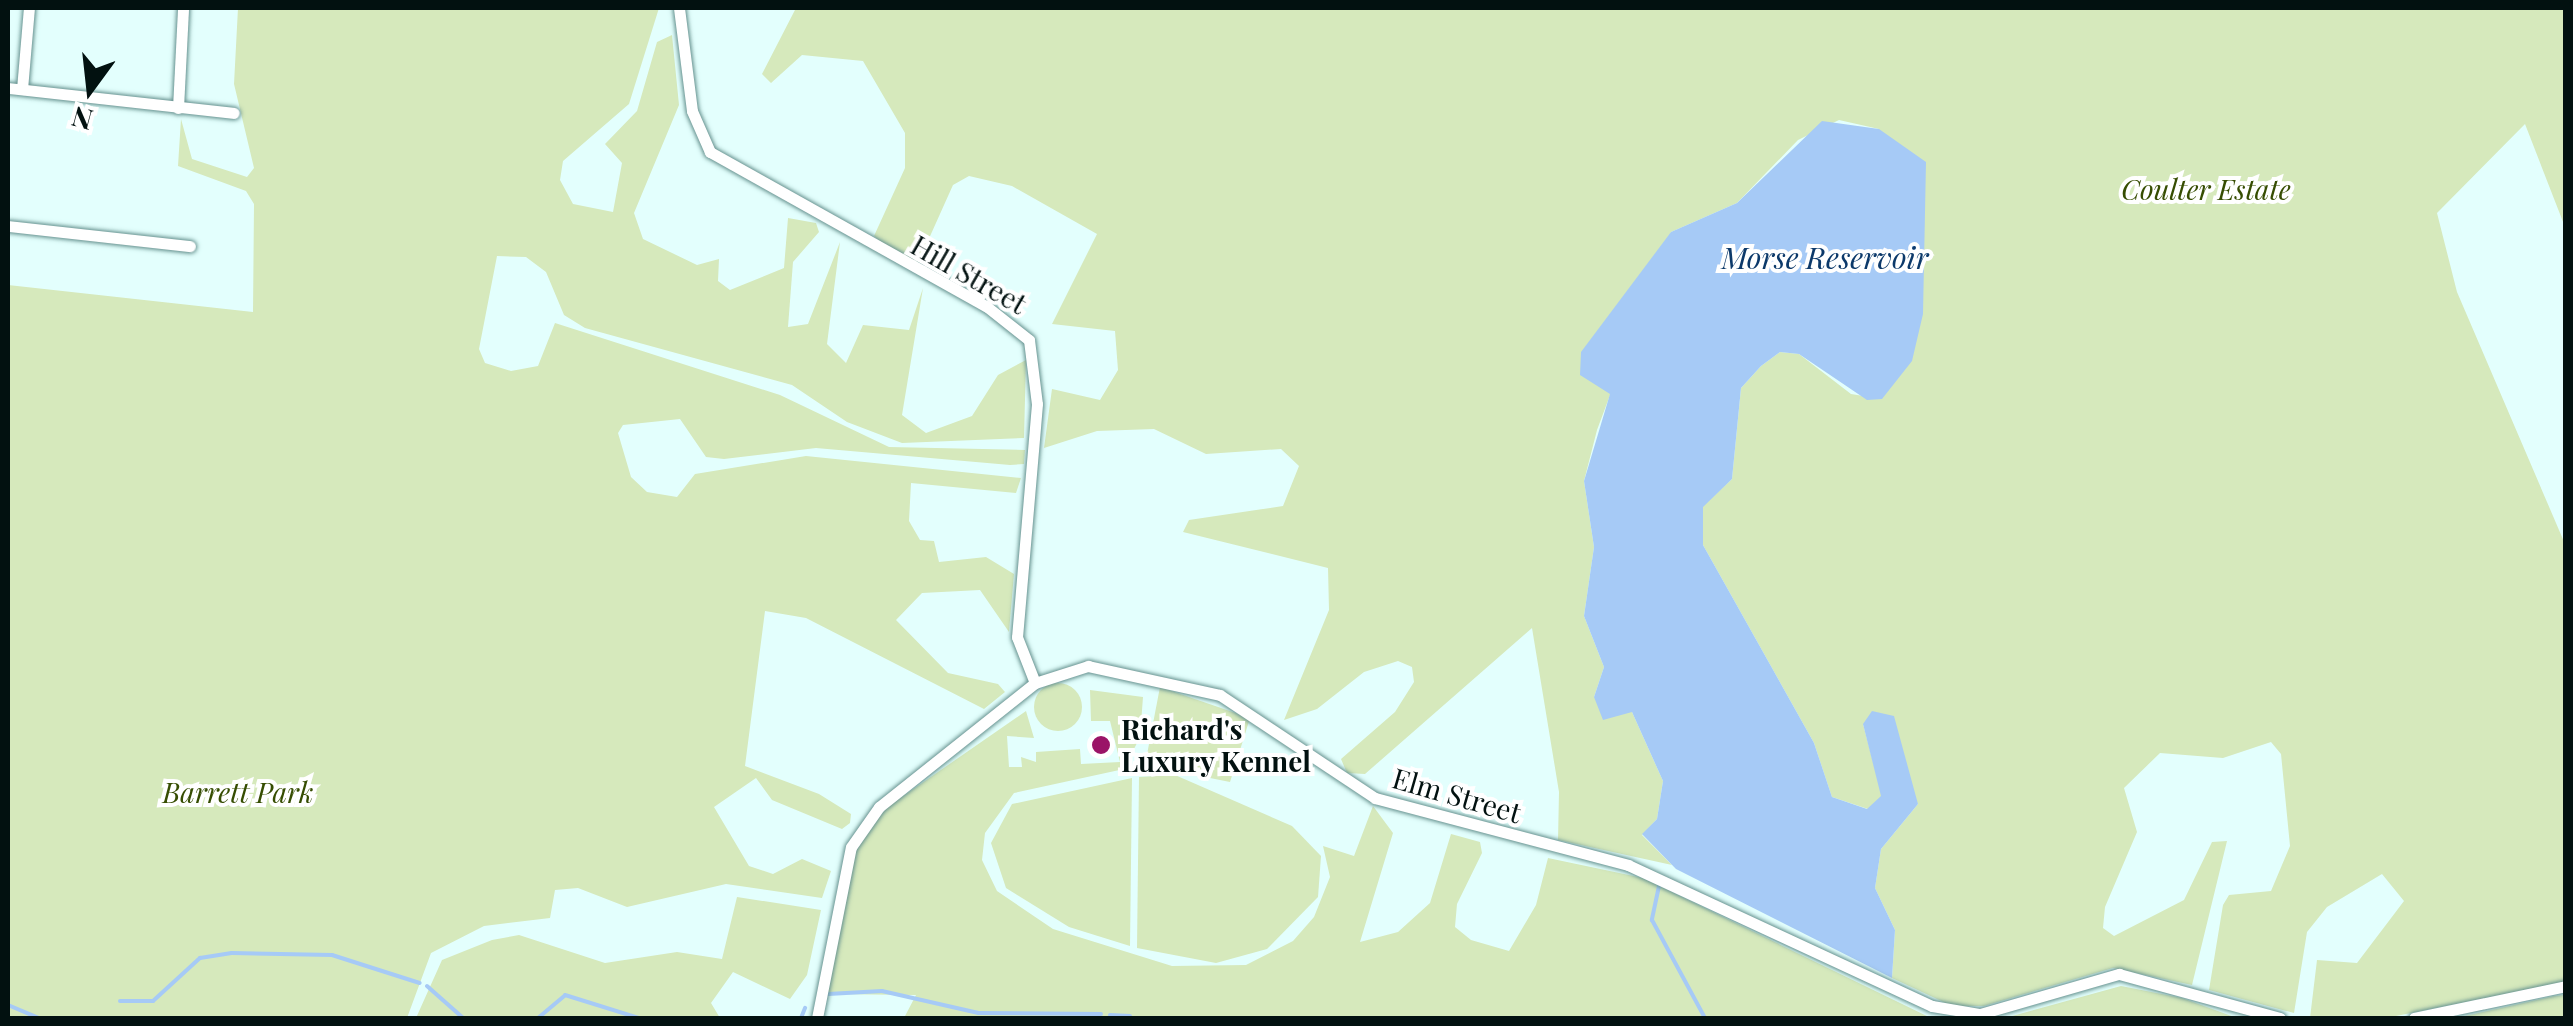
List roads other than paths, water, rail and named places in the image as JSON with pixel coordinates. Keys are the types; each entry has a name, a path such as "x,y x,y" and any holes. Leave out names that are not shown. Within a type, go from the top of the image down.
{"street":[{"path":"22,89 28,8"},
{"path":"178,108 183,8"},
{"name":"Hill Street","path":"679,8 692,112 710,152 986,306 1029,340 1037,404 1017,637 1035,683"},
{"path":"8,88 234,114"},
{"path":"8,226 190,246"},
{"name":"Elm Street","path":"817,1018 851,847 879,807 1035,683 1088,666 1220,695 1375,798 1628,865 1902,997 1950,1011 1980,1014 2118,974 2280,1018"},
{"path":"2414,1018 2566,986"}],"water":[{"name":"Morse Reservoir","path":"1822,121 1879,129 1926,162 1923,314 1912,361 1882,399 1867,400 1799,354 1780,352 1761,366 1741,388 1732,479 1703,507 1703,545 1814,743 1832,797 1867,809 1881,796 1863,724 1872,711 1894,716 1918,804 1881,849 1875,888 1895,930 1892,978 1676,869 1642,834 1657,819 1663,781 1632,712 1603,720 1594,697 1604,667 1584,616 1594,547 1584,481 1610,394 1580,375 1581,352 1671,232 1737,203"}],"waterway":[{"path":"1659,886 1652,920 1705,1018"},
{"path":"120,1001 153,1001 200,958 232,953 332,955 420,983"},
{"path":"427,986 463,1018"},
{"path":"828,994 882,991 979,1013 1101,1014"},
{"path":"538,1018 565,995 639,1018"},
{"path":"8,1005 38,1018"},
{"path":"801,1018 805,1008"},
{"path":"1110,1015 1130,1016"},
{"path":"1216,1018 1308,1018"},
{"path":"1341,1018 1361,1018"}],"place":[{"name":"Richard's Luxury Kennel","path":"1101,745"}],"park label":[{"name":"Coulter Estate","path":"2206,189"},
{"name":"Barrett Park","path":"238,792"}]}
